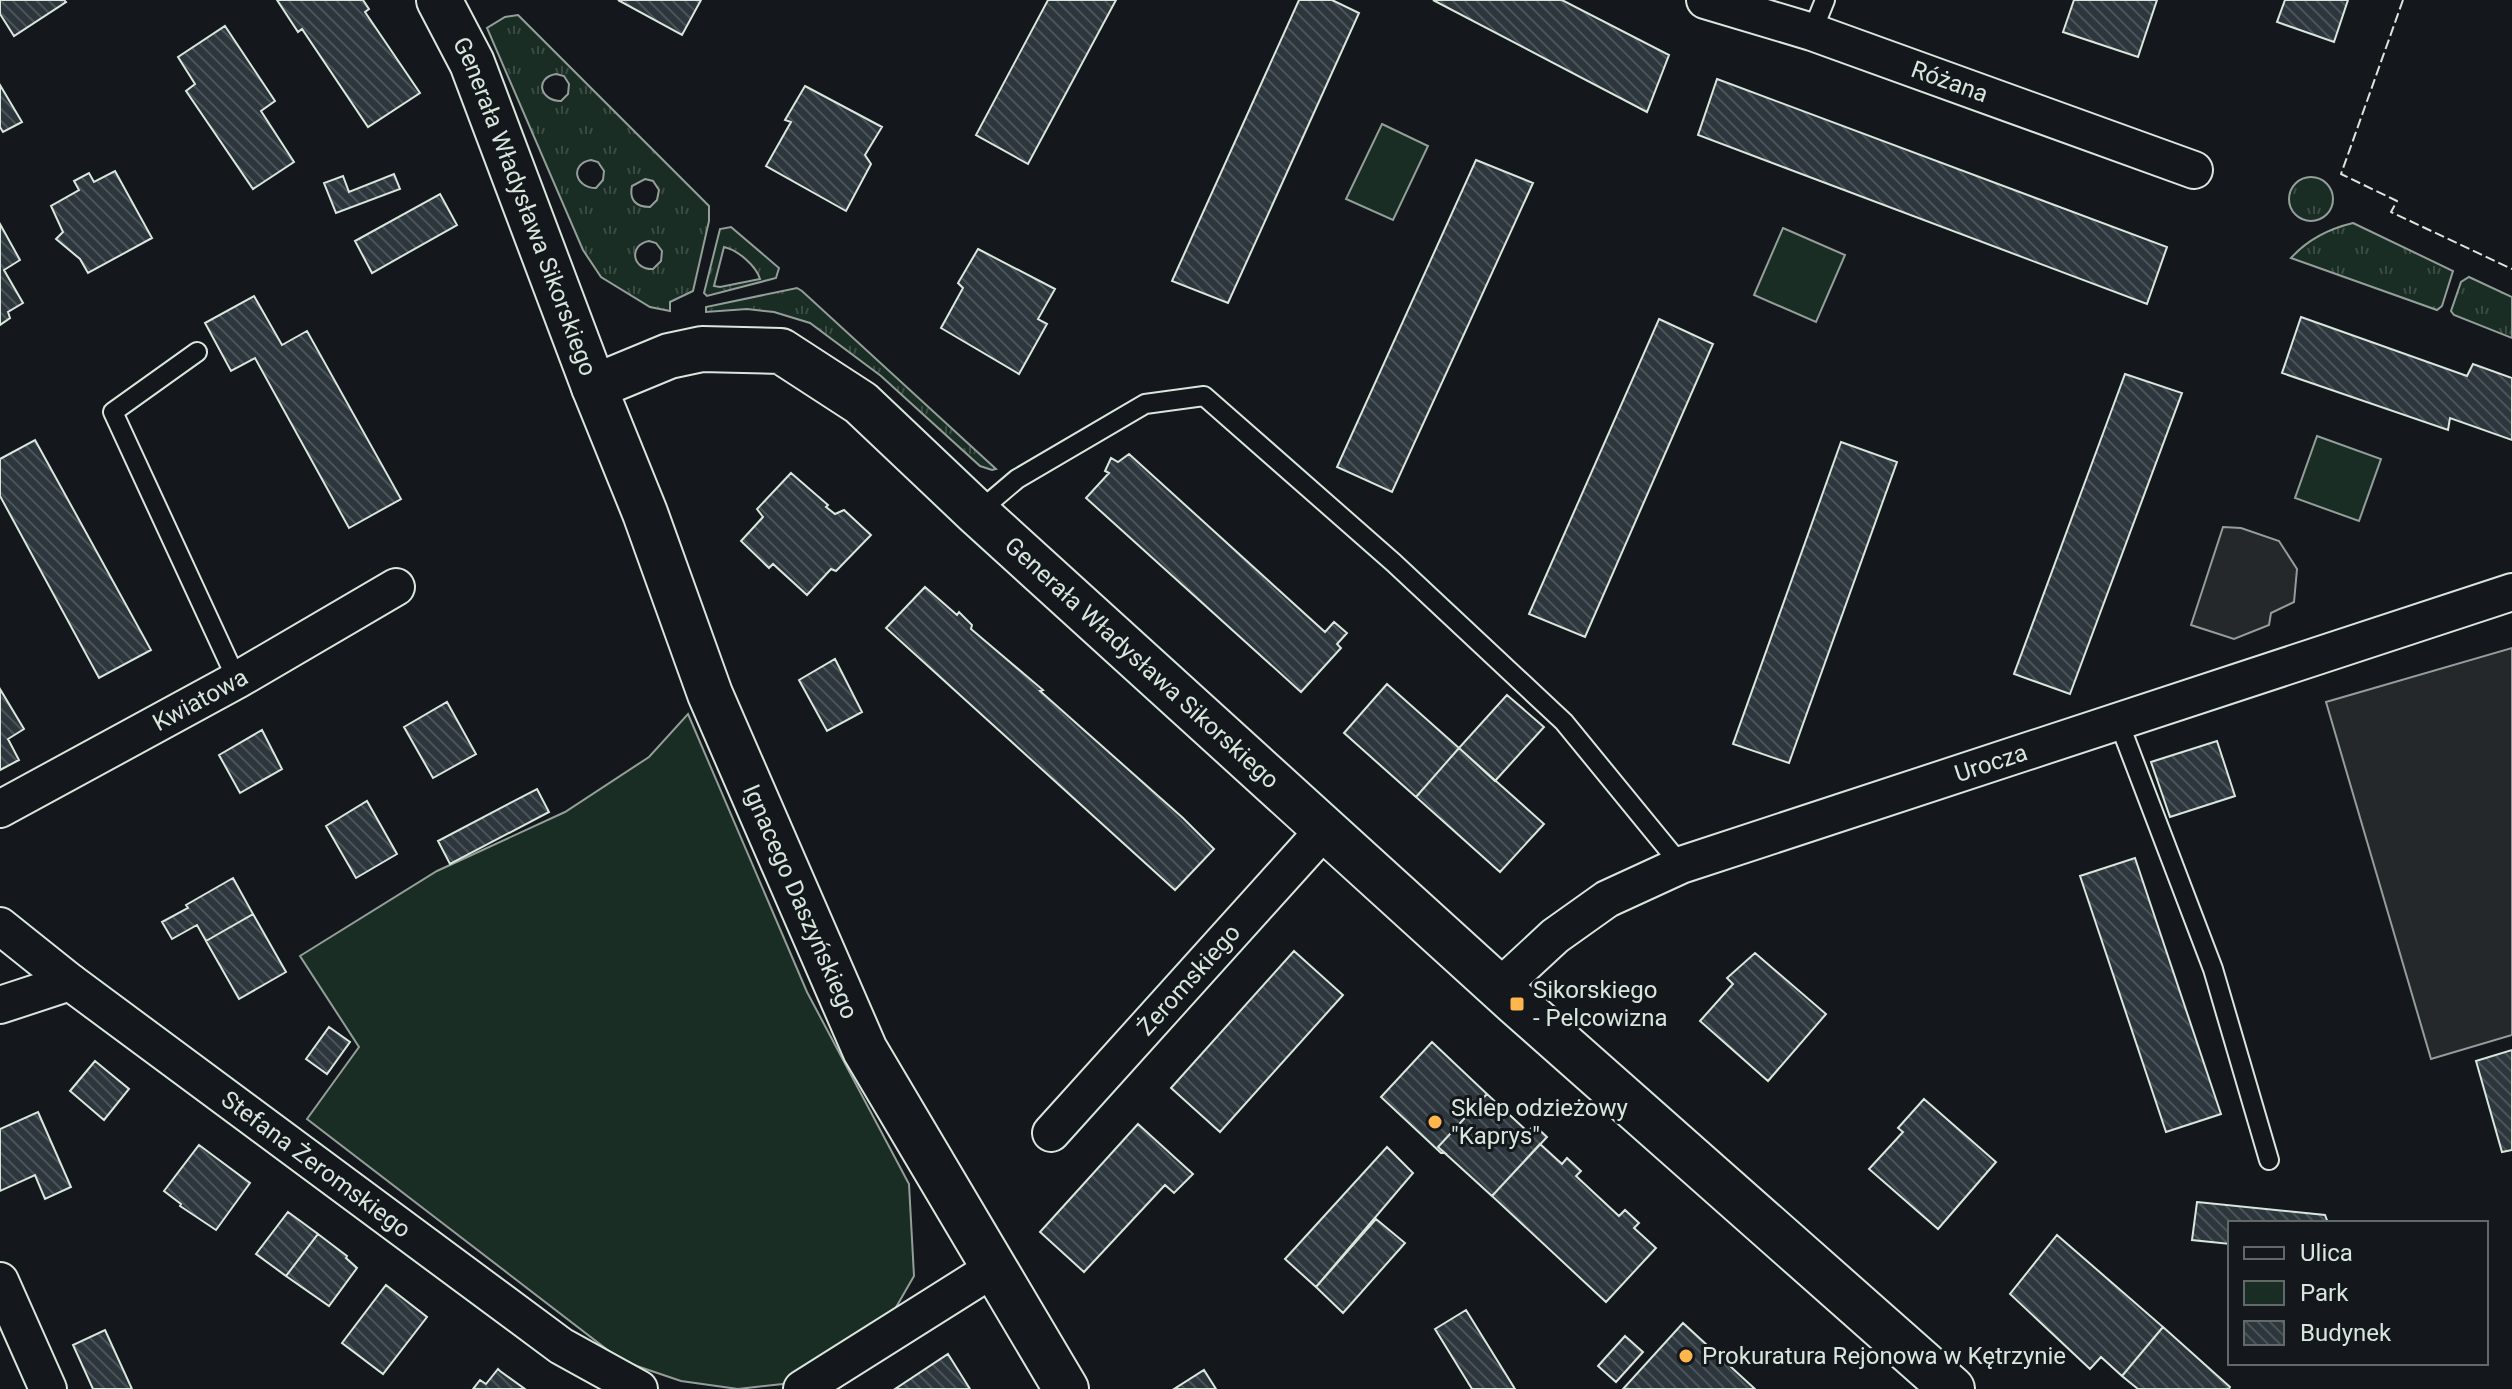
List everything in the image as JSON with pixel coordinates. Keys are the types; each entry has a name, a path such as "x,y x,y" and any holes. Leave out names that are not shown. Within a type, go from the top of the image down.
{"street":[{"name":"Generała Władysława Sikorskiego","path":"439,0 472,63 594,387 669,356 702,349 781,351 861,403 977,513 1499,988 1952,1389"},
{"name":"Różana","path":"1705,0 1819,16 2194,170"},
{"name":"Ignacego Daszyńskiego","path":"594,387 645,513 710,694 865,1050 1066,1389"},
{"name":"Kwiatowa","path":"0,809 237,680 396,587"},
{"name":"Urocza","path":"1499,988 1555,936 1607,899 1681,865 2512,592"},
{"name":"Żeromskiego","path":"1051,1133 1326,828"},
{"name":"Stefana Żeromskiego","path":"0,926 70,982 561,1346 639,1389"},
{"path":"0,1005 70,982"},
{"path":"802,1389 994,1268"},
{"path":"0,1281 48,1389"}],"lane":[{"path":"197,352 113,412 237,680"},
{"path":"977,513 1017,479 1145,404 1204,396 1394,563 1564,722 1681,865"},
{"path":"2118,720 2213,969 2269,1160"}],"green space":[{"path":"518,15 709,206 709,221 693,291 670,302 670,311 650,307 601,277 583,250 487,28 505,17","holes":["549,76 564,76 569,84 568,94 561,101 544,94 542,84","584,162 598,162 604,171 603,180 596,188 583,184 577,176","645,179 653,181 659,190 657,200 650,207 637,204 633,199 632,186","642,243 656,243 662,251 661,261 653,269 637,262 636,252"]},
{"path":"1382,124 1428,146 1393,220 1346,199"},
{"path":"2311,177 2327,183 2333,199 2327,215 2311,221 2295,215 2289,199 2295,183"},
{"path":"2353,223 2453,271 2442,306 2437,310 2291,258 2319,236"},
{"path":"731,227 779,268 776,278 707,296 704,293 720,229","holes":["724,247 751,264 760,279 714,286"]},
{"path":"1783,228 1845,255 1816,322 1754,295"},
{"path":"2469,277 2512,297 2512,338 2454,315 2451,311 2461,282"},
{"path":"797,288 996,469 980,466 881,376 810,323 774,312 747,309 706,312 706,307"},
{"path":"2317,436 2381,459 2359,521 2295,498"},
{"path":"688,714 807,992 909,1184 914,1276 895,1309 792,1383 738,1389 681,1381 622,1361 307,1119 359,1047 300,956 437,871 565,812 649,757"}],"shaded area":[{"path":"2223,527 2241,528 2279,541 2297,569 2294,602 2271,613 2269,625 2234,639 2191,625"},
{"path":"2512,648 2512,1035 2431,1059 2326,702"}],"building":[{"path":"0,0 66,2 14,36 0,14"},
{"path":"277,0 363,0 369,9 365,12 420,93 368,127 302,29 298,32"},
{"path":"618,0 701,0 682,35"},
{"path":"1048,0 1116,0 1028,164 976,135"},
{"path":"1299,0 1332,0 1359,13 1228,303 1172,281"},
{"path":"1433,0 1562,0 1669,55 1647,112"},
{"path":"2074,0 2157,0 2138,57 2063,32"},
{"path":"2285,0 2348,0 2334,42 2277,22"},
{"path":"225,26 275,101 261,111 294,162 253,189 186,91 195,84 178,57"},
{"path":"1717,79 2167,247 2147,304 1698,135"},
{"path":"0,85 22,122 3,132 0,127"},
{"path":"805,86 882,127 865,155 871,164 846,211 766,166 791,122 785,120"},
{"path":"1476,160 1533,183 1392,492 1337,467"},
{"path":"115,171 152,238 88,273 80,259 56,239 63,232 51,206 79,190 74,181 89,173 94,182"},
{"path":"394,174 400,189 336,213 324,183 343,176 349,192"},
{"path":"440,194 457,225 372,273 355,241"},
{"path":"0,224 20,260 4,270 23,303 8,312 10,318 0,325"},
{"path":"978,249 1055,289 1038,319 1047,324 1019,374 941,328 963,288 958,283"},
{"path":"254,296 282,345 307,331 401,499 349,528 255,358 231,371 205,323"},
{"path":"2301,317 2467,376 2473,364 2512,378 2512,440 2450,418 2448,430 2282,373"},
{"path":"1659,319 1713,344 1585,637 1529,614"},
{"path":"2125,374 2182,393 2070,694 2014,674"},
{"path":"35,440 151,650 99,678 0,496 0,459"},
{"path":"1841,442 1897,462 1789,763 1733,744"},
{"path":"1129,454 1325,632 1334,622 1347,633 1337,644 1341,648 1301,692 1086,498 1109,473 1105,471 1111,458 1118,462"},
{"path":"791,473 835,514 844,510 871,535 836,571 831,569 807,595 773,564 769,568 741,541 763,517 757,509"},
{"path":"925,587 957,615 959,612 972,625 971,629 1043,690 1040,691 1214,849 1175,890 886,628"},
{"path":"835,659 862,712 827,731 799,680"},
{"path":"1387,684 1459,748 1416,797 1344,733"},
{"path":"0,689 24,729 8,739 19,760 0,770"},
{"path":"1507,695 1544,727 1495,781 1459,748"},
{"path":"447,702 476,754 433,778 404,727"},
{"path":"262,730 282,769 240,793 219,755"},
{"path":"2217,741 2235,796 2170,817 2151,762"},
{"path":"1459,748 1544,824 1500,872 1416,797"},
{"path":"537,789 549,812 450,864 438,841"},
{"path":"367,801 397,854 356,878 326,826"},
{"path":"2135,858 2221,1114 2166,1132 2080,876"},
{"path":"233,878 253,914 206,941 197,925 172,939 162,922"},
{"path":"253,914 286,972 239,999 206,941"},
{"path":"1294,951 1343,995 1220,1132 1171,1088"},
{"path":"1755,953 1826,1014 1768,1081 1700,1021 1733,984 1727,978"},
{"path":"329,1027 350,1042 327,1074 306,1059"},
{"name":"Sklep odzieżowy \"Kaprys\"","path":"1432,1042 1487,1094 1438,1147 1445,1153 1441,1153 1381,1097"},
{"path":"2512,1050 2512,1150 2502,1152 2476,1061"},
{"path":"95,1061 129,1089 104,1120 70,1091"},
{"path":"1487,1094 1528,1132 1534,1125 1547,1137 1492,1196 1438,1147"},
{"path":"1924,1099 1996,1162 1938,1229 1869,1169 1903,1132 1898,1128"},
{"path":"38,1112 71,1187 45,1199 35,1175 0,1191 0,1129"},
{"path":"1138,1124 1193,1174 1174,1193 1165,1185 1084,1272 1040,1232"},
{"path":"1540,1144 1562,1164 1567,1158 1581,1171 1576,1176 1619,1216 1625,1210 1639,1223 1634,1228 1656,1248 1606,1302 1492,1196"},
{"path":"199,1145 250,1183 216,1230 180,1206 164,1191"},
{"path":"1387,1147 1413,1173 1316,1287 1285,1259"},
{"path":"2197,1202 2325,1215 2327,1221 2228,1221 2228,1244 2192,1240"},
{"path":"288,1212 318,1234 286,1276 256,1254"},
{"path":"1376,1219 1405,1243 1343,1313 1316,1287"},
{"path":"318,1234 347,1256 357,1268 329,1306 286,1276"},
{"path":"2057,1235 2163,1327 2122,1376 2101,1357 2090,1369 2010,1294"},
{"path":"386,1285 427,1317 383,1374 342,1343"},
{"path":"1466,1310 1515,1389 1472,1389 1435,1329"},
{"name":"Prokuratura Rejonowa w Kętrzynie","path":"1683,1323 1755,1389 1623,1389"},
{"path":"2163,1327 2229,1389 2138,1389 2122,1376"},
{"path":"105,1330 132,1389 93,1389 73,1345"},
{"path":"1625,1336 1643,1352 1616,1382 1598,1366"},
{"path":"948,1354 970,1389 895,1389"},
{"path":"498,1369 525,1389 473,1389 480,1380 486,1384"},
{"path":"1204,1370 1216,1389 1174,1389"}],"fence":[{"path":"2403,0 2341,174 2397,201 2391,212 2512,269"}],"place":[{"name":"Sikorskiego - Pelcowizna","path":"1517,1004"},
{"name":"Sklep odzieżowy \"Kaprys\"","path":"1435,1122"},
{"name":"Prokuratura Rejonowa w Kętrzynie","path":"1686,1356"}]}
